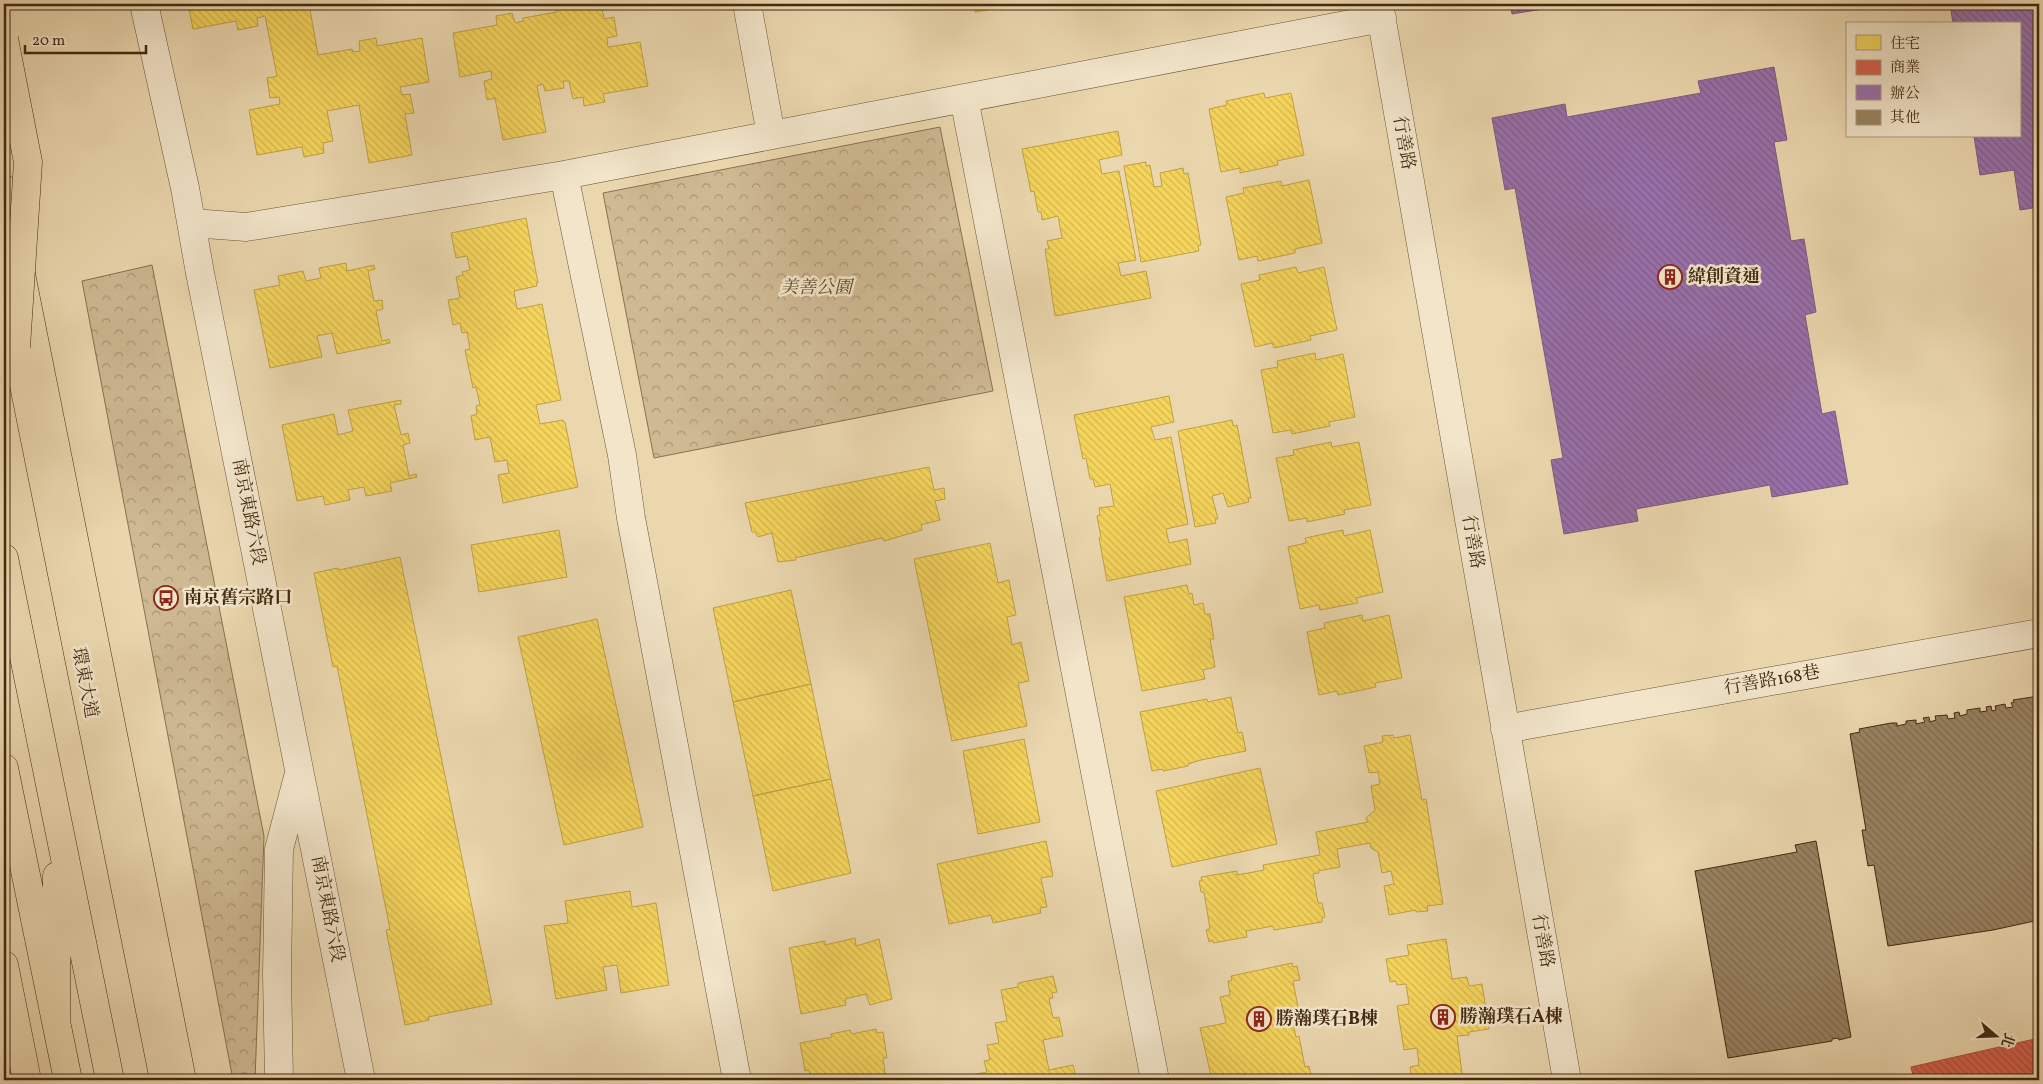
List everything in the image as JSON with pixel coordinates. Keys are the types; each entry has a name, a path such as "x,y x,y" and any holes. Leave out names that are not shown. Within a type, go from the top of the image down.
{"main road":[{"path":"4,39 28,162 16,347"},
{"path":"4,189 182,1080"},
{"name":"環東大道","path":"4,286 164,1080"},
{"path":"4,558 110,1080"},
{"path":"4,568 57,830 56,1022"},
{"path":"4,768 68,1080"},
{"path":"4,965 27,1080"}],"street":[{"name":"南京東路六段","path":"144,4 192,223 202,283 361,1080"},
{"path":"746,4 771,135"},
{"path":"192,223 246,227 564,175 964,98 1381,11"},
{"name":"行善路","path":"1381,11 1567,1080"},
{"path":"964,98 1155,1080"},
{"path":"564,175 622,455 631,518 737,1080"},
{"name":"行善路168巷","path":"1505,729 2039,633"},
{"path":"279,1080 277,968 279,849 300,770"}],"green space":[{"name":"美善公園","path":"940,127 993,391 654,458 603,193"},
{"path":"152,265 264,836 255,1080 233,1080 82,281"}],"building: 住宅":[{"path":"188,4 309,4 318,55 352,49 353,52 360,51 359,41 376,38 377,46 422,38 429,82 400,87 402,95 410,94 414,113 405,114 412,155 369,163 359,105 327,111 333,141 323,143 324,153 304,157 302,147 257,155 249,110 280,104 279,97 270,98 267,78 277,76 265,16 257,18 258,26 238,30 236,21 193,29"},
{"path":"555,4 601,4 604,19 614,17 617,36 607,38 608,47 640,42 648,86 603,94 605,102 584,106 583,97 573,99 569,81 563,81 564,88 545,91 543,84 537,86 546,132 503,140 495,98 487,100 484,81 492,79 491,71 460,77 453,33 497,25 496,16 512,13 515,23 523,21 523,18 557,12"},
{"path":"973,4 1016,4 1016,5 975,12"},
{"path":"1264,93 1265,98 1291,93 1304,155 1277,161 1278,165 1240,173 1240,168 1221,172 1209,109 1227,105 1226,101"},
{"path":"1118,131 1122,155 1099,160 1102,174 1119,171 1136,260 1118,263 1121,276 1146,271 1151,298 1055,316 1045,249 1049,249 1047,241 1062,238 1058,216 1042,220 1041,212 1038,212 1034,191 1031,192 1022,149"},
{"path":"1146,162 1146,166 1150,165 1154,187 1162,186 1160,173 1183,168 1184,174 1188,173 1201,245 1198,246 1199,251 1141,262 1124,166"},
{"path":"1309,180 1322,243 1295,249 1295,253 1258,261 1257,256 1239,260 1226,197 1244,193 1243,188 1281,181 1282,186"},
{"path":"526,218 538,283 536,283 537,286 514,291 517,309 542,304 561,400 536,405 540,424 563,420 565,422 578,487 503,503 498,475 509,473 507,460 495,462 490,437 475,440 471,416 477,414 476,406 480,405 476,387 473,388 465,350 470,349 467,332 462,333 460,323 453,325 448,300 460,298 456,277 463,275 462,272 470,270 467,256 456,258 451,233"},
{"path":"346,263 347,271 374,265 375,269 368,271 374,301 382,300 383,309 376,311 382,341 389,339 390,343 337,354 332,333 317,336 322,357 270,368 254,290 280,285 278,276 303,271 306,281 321,278 319,268"},
{"path":"1296,267 1298,273 1324,267 1337,330 1310,336 1311,340 1274,348 1272,343 1255,347 1241,284 1260,280 1259,275"},
{"path":"1315,353 1316,360 1343,354 1355,417 1329,422 1330,426 1292,434 1291,430 1273,433 1261,370 1278,367 1277,361"},
{"path":"1169,396 1174,422 1151,427 1155,440 1171,437 1188,524 1166,529 1169,543 1187,539 1191,564 1107,581 1097,516 1100,515 1099,508 1114,506 1110,484 1095,487 1093,479 1090,479 1086,458 1083,459 1074,415"},
{"path":"401,400 401,404 394,405 401,435 408,433 410,443 403,445 409,476 416,474 417,477 390,483 392,491 366,496 364,487 348,490 350,500 325,505 323,496 297,501 282,425 334,414 338,435 353,431 348,410"},
{"path":"1232,420 1233,426 1237,425 1251,498 1248,498 1249,502 1228,507 1223,493 1212,496 1218,519 1215,519 1216,523 1195,527 1178,431"},
{"path":"1331,442 1332,447 1359,442 1371,505 1344,510 1345,514 1307,522 1307,518 1289,521 1276,458 1294,455 1293,450"},
{"path":"929,467 934,490 944,488 945,499 935,501 940,520 921,525 922,530 884,541 882,538 795,558 796,560 778,562 772,533 758,537 755,532 752,532 745,503"},
{"path":"559,530 567,577 479,592 471,545"},
{"path":"1343,530 1344,536 1370,530 1383,592 1356,598 1358,603 1320,610 1319,605 1300,609 1288,547 1306,543 1305,538"},
{"path":"990,543 998,583 1009,580 1016,615 1007,617 1012,645 1021,642 1029,681 1018,683 1027,726 952,741 914,559"},
{"path":"400,557 492,1004 428,1017 429,1020 405,1025 386,930 390,929 337,666 333,667 314,573 338,568 339,570"},
{"path":"1187,585 1189,594 1192,593 1194,605 1203,603 1205,614 1210,614 1214,639 1210,639 1215,667 1203,670 1205,679 1142,691 1124,597"},
{"path":"791,590 811,684 733,702 713,608"},
{"path":"1362,615 1363,621 1389,615 1402,678 1375,683 1376,687 1338,695 1337,691 1319,695 1307,632 1325,628 1324,623"},
{"path":"597,619 643,827 564,845 518,637"},
{"path":"811,684 831,779 753,796 733,702"},
{"path":"1231,697 1238,733 1242,732 1246,751 1201,760 1188,764 1188,766 1163,771 1163,769 1152,771 1140,712 1207,699 1208,702"},
{"path":"1393,735 1394,738 1410,735 1422,800 1426,799 1443,904 1427,906 1428,911 1416,912 1416,910 1389,915 1384,886 1394,884 1391,871 1382,873 1378,852 1371,848 1370,843 1337,849 1340,867 1318,871 1319,873 1313,874 1318,903 1322,903 1325,917 1322,918 1322,922 1274,930 1273,926 1246,931 1247,937 1213,943 1213,940 1209,942 1206,930 1210,929 1204,892 1201,892 1199,881 1202,881 1201,877 1237,871 1237,875 1264,870 1263,865 1320,855 1316,832 1368,822 1366,818 1375,810 1371,786 1380,784 1378,772 1369,773 1364,746 1383,742 1382,736"},
{"path":"1024,739 1040,822 978,834 963,751"},
{"path":"1260,768 1277,844 1172,867 1156,791"},
{"path":"831,779 851,873 773,891 753,796"},
{"path":"1046,841 1053,876 1041,878 1047,907 1040,908 1041,913 993,923 991,915 949,924 937,864"},
{"path":"630,891 632,907 656,903 669,985 621,993 617,965 603,967 607,990 556,999 544,926 568,923 565,901"},
{"path":"855,938 856,946 879,939 892,999 870,1005 866,994 845,999 846,1005 801,1014 789,948 825,941 825,945"},
{"name":"勝瀚璞石A棟","path":"1446,939 1452,979 1467,977 1469,986 1482,984 1489,1029 1469,1032 1469,1035 1457,1036 1463,1080 1408,1080 1407,1075 1411,1074 1410,1067 1419,1065 1417,1048 1404,1050 1397,1006 1409,1004 1406,984 1397,985 1396,981 1390,982 1386,959 1409,955 1407,945"},
{"name":"勝瀚璞石B棟","path":"1292,963 1293,967 1297,966 1300,980 1293,981 1299,1012 1291,1014 1296,1037 1299,1036 1305,1067 1309,1066 1312,1080 1212,1080 1200,1028 1226,1023 1220,997 1230,995 1228,981 1232,980 1231,976"},
{"path":"1053,976 1057,992 1052,993 1053,998 1049,999 1053,1018 1059,1017 1063,1036 1043,1040 1049,1070 1073,1065 1077,1080 972,1080 971,1075 987,1072 984,1061 990,1060 987,1045 999,1043 995,1023 1007,1021 1001,990 1018,987 1018,983"},
{"path":"876,1029 877,1033 883,1032 887,1058 883,1058 886,1080 811,1080 809,1070 805,1071 800,1043 832,1037 831,1034 850,1030 852,1034"}],"building: 商業":[{"path":"2039,1038 2039,1080 1914,1080 1911,1067"}],"building: 辦公":[{"path":"1510,4 1574,4 1512,14"},
{"path":"1950,4 2039,4 2039,207 2020,210 2014,170 1980,175 1974,138 2020,138 2020,22 1953,22"},
{"name":"緯創資通","path":"1774,67 1787,140 1774,142 1791,241 1804,239 1816,312 1805,315 1822,414 1835,411 1848,484 1772,497 1770,485 1636,509 1638,521 1564,534 1551,460 1563,458 1515,188 1505,190 1492,118 1565,104 1567,117 1701,93 1698,81"}],"building: 其他":[{"path":"2039,696 2039,920 1993,930 1888,946 1874,865 1868,866 1862,830 1866,830 1850,734 1860,732 1859,729 1891,723 1897,723 1897,726 1906,724 1906,721 1916,720 1916,724 1925,722 1923,718 1929,717 1930,722 1936,720 1935,716 1947,715 1948,719 1955,718 1954,713 1959,712 1960,716 1967,714 1967,710 1980,708 1980,712 1987,711 1986,707 1991,706 1992,711 1996,710 1995,706 2005,704 2006,708 2013,707 2011,703 2014,702 2013,700"},
{"path":"1816,841 1851,1037 1728,1058 1695,871 1797,852 1795,845"}],"place":[{"name":"緯創資通","path":"1670,277"},
{"name":"南京舊宗路口","path":"166,598"},
{"name":"勝瀚璞石A棟","path":"1443,1017"},
{"name":"勝瀚璞石B棟","path":"1259,1019"}]}
